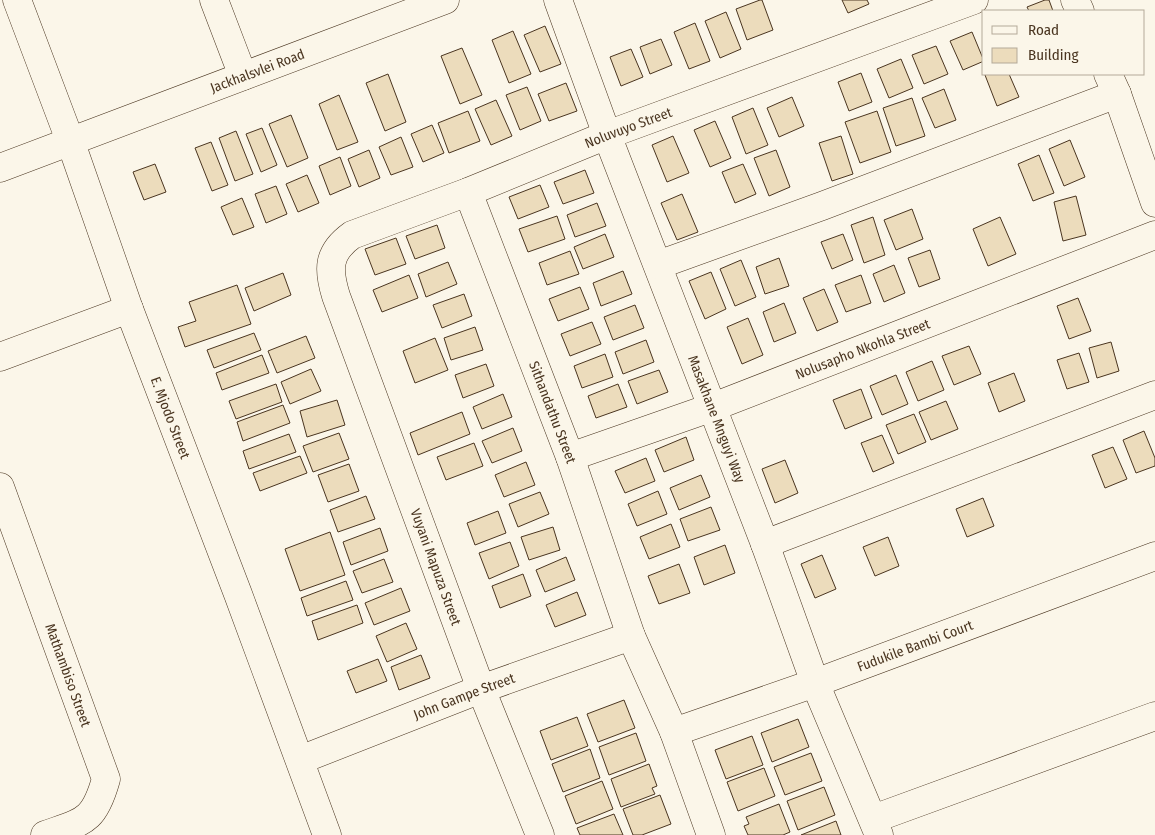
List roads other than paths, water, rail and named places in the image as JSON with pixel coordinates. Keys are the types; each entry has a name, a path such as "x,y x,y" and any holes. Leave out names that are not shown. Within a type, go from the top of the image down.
{"street":[{"name":"E. Mjodo Street","path":"17,0 71,143 129,309 327,835"},
{"path":"214,0 243,76"},
{"name":"Jackhalsvlei Road","path":"0,168 71,143 445,0"},
{"name":"Masakhane Mnguyi Way","path":"558,0 607,135 765,544 815,683 876,827"},
{"name":"Noluvuyo Street","path":"336,296 330,277 331,264 341,243 352,235 468,192 607,135 974,0"},
{"path":"658,265 822,206 1113,84 1155,203"},
{"name":"Sithandathu Street","path":"468,192 570,457 631,636 674,732 711,835"},
{"name":"Nolusapho Nkohla Street","path":"570,457 713,407 1155,235"},
{"name":"Vuyani Mapuza Street","path":"336,296 481,689 540,835"},
{"path":"0,357 129,309"},
{"path":"765,544 1155,395"},
{"name":"Mathambiso Street","path":"0,488 106,779 100,799 88,817 81,822 45,835"},
{"name":"Fudukile Bambi Court","path":"674,732 815,683 1155,556"},
{"name":"John Gampe Street","path":"300,760 481,689 631,636"},
{"path":"876,827 1155,716"}]}
